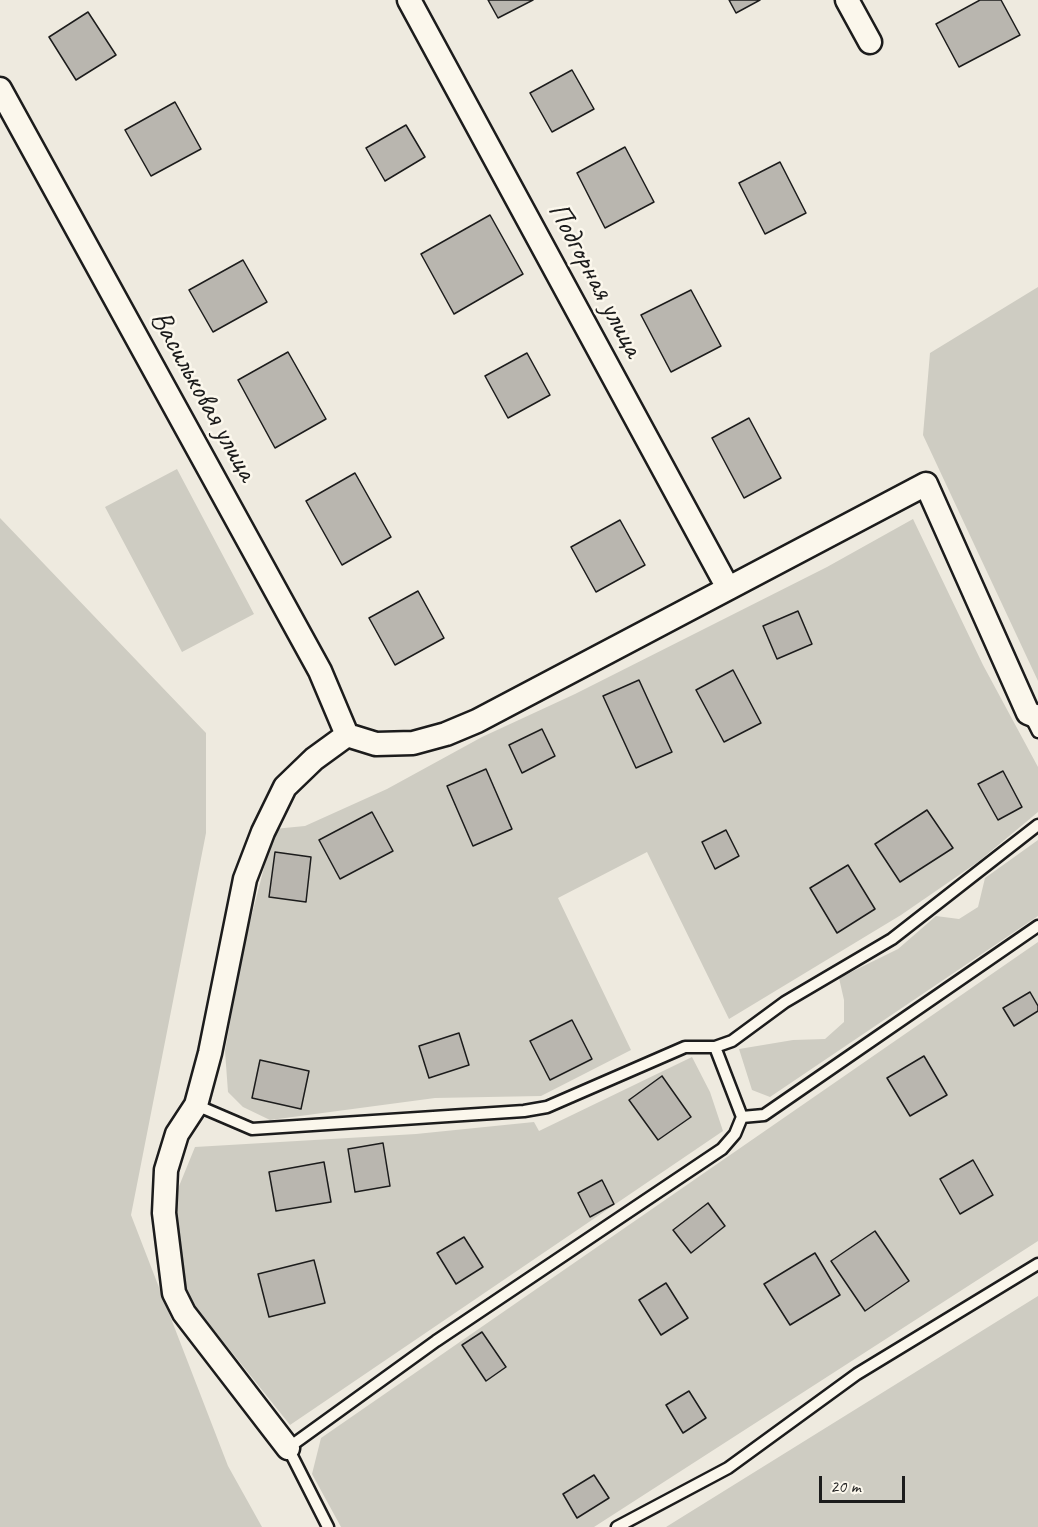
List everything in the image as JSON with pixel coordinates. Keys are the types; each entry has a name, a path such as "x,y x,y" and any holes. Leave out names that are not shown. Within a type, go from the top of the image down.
{"street":[{"name":"Подгорная улица","path":"410,0 728,588"},
{"path":"847,0 870,42"},
{"name":"Васильковая улица","path":"0,89 320,671 347,735"},
{"path":"288,1448 184,1313 174,1293 164,1213 166,1170 177,1134 196,1105 210,1053 245,879 263,832 285,787 315,759 347,735 376,744 413,743 446,734 508,705 926,484 1035,721"}],"lane":[{"path":"196,1105 223,1119 252,1129 524,1111 571,1099 685,1047 715,1047 732,1041 785,1002 892,939 1038,825"},
{"path":"742,1117 764,1115 1038,926"},
{"path":"328,1527 288,1448 436,1341 722,1149 735,1134 742,1117 715,1047"},
{"path":"617,1527 728,1468 856,1374 1038,1264"}],"shaded area":[{"path":"1038,287 1038,681 923,435 930,353"},
{"path":"177,469 254,614 182,652 105,507"},
{"path":"0,518 206,733 206,833 131,1215 228,1466 262,1527 0,1527"},
{"path":"913,519 983,665 1038,767 1038,812 978,862 901,915 729,1019 647,852 558,898 631,1050 541,1096 435,1098 270,1120 243,1107 228,1092 225,1051 243,949 274,829 305,826 387,789 482,737 575,694 827,567"},
{"path":"1038,840 1038,916 770,1097 752,1090 739,1049 793,1040 825,1039 844,1022 844,1000 839,978 898,949 936,916 959,919 978,907 985,878"},
{"path":"1038,942 1038,1241 594,1527 341,1527 312,1474 321,1438"},
{"path":"692,1057 710,1092 723,1131 290,1425 186,1295 175,1196 195,1147 416,1134 534,1122 539,1131"},
{"path":"1038,1296 1038,1527 666,1527"}],"building":[{"path":"488,0 533,0 498,18"},
{"path":"729,0 760,0 736,13"},
{"path":"980,0 1001,0 1020,35 959,67 936,24"},
{"path":"88,12 116,55 76,80 49,37"},
{"path":"572,70 594,109 552,132 530,93"},
{"path":"175,102 201,149 151,176 125,130"},
{"path":"406,125 425,157 385,181 366,148"},
{"path":"625,147 654,202 605,228 577,173"},
{"path":"780,162 806,213 765,234 739,183"},
{"path":"490,215 523,274 454,314 421,254"},
{"path":"243,260 267,302 213,332 189,290"},
{"path":"691,290 721,346 671,372 641,315"},
{"path":"288,352 326,419 275,448 238,380"},
{"path":"527,353 550,395 508,418 485,376"},
{"path":"749,418 781,478 744,498 712,438"},
{"path":"355,473 391,537 342,565 306,501"},
{"path":"620,520 645,565 596,592 571,547"},
{"path":"418,591 444,638 395,665 369,618"},
{"path":"798,611 812,644 777,659 763,626"},
{"path":"733,670 761,723 724,742 696,690"},
{"path":"639,680 672,752 636,768 603,696"},
{"path":"542,729 555,756 522,773 509,745"},
{"path":"486,769 512,829 473,846 447,786"},
{"path":"1003,771 1022,807 998,820 978,784"},
{"path":"927,810 953,848 900,882 875,844"},
{"path":"372,812 393,851 340,879 319,840"},
{"path":"726,830 739,856 715,869 702,842"},
{"path":"275,852 311,857 306,902 269,897"},
{"path":"848,865 875,909 837,933 810,888"},
{"path":"1030,992 1038,1006 1038,1011 1014,1026 1003,1008"},
{"path":"572,1020 592,1059 550,1080 530,1041"},
{"path":"459,1033 469,1065 429,1078 419,1046"},
{"path":"924,1056 947,1095 910,1116 887,1078"},
{"path":"260,1060 309,1071 301,1109 252,1098"},
{"path":"662,1076 691,1117 658,1140 629,1100"},
{"path":"383,1143 390,1186 355,1192 348,1149"},
{"path":"973,1160 993,1195 960,1214 940,1179"},
{"path":"324,1162 331,1202 276,1211 269,1172"},
{"path":"602,1180 614,1204 590,1217 578,1193"},
{"path":"708,1203 725,1226 691,1253 673,1230"},
{"path":"875,1231 909,1281 865,1311 831,1261"},
{"path":"464,1237 483,1267 456,1284 437,1253"},
{"path":"815,1253 840,1295 790,1325 764,1284"},
{"path":"314,1260 325,1303 269,1317 258,1274"},
{"path":"666,1283 688,1318 661,1335 639,1300"},
{"path":"482,1332 506,1367 486,1381 462,1345"},
{"path":"689,1391 706,1418 683,1433 666,1405"},
{"path":"594,1475 609,1498 577,1518 563,1494"}]}
